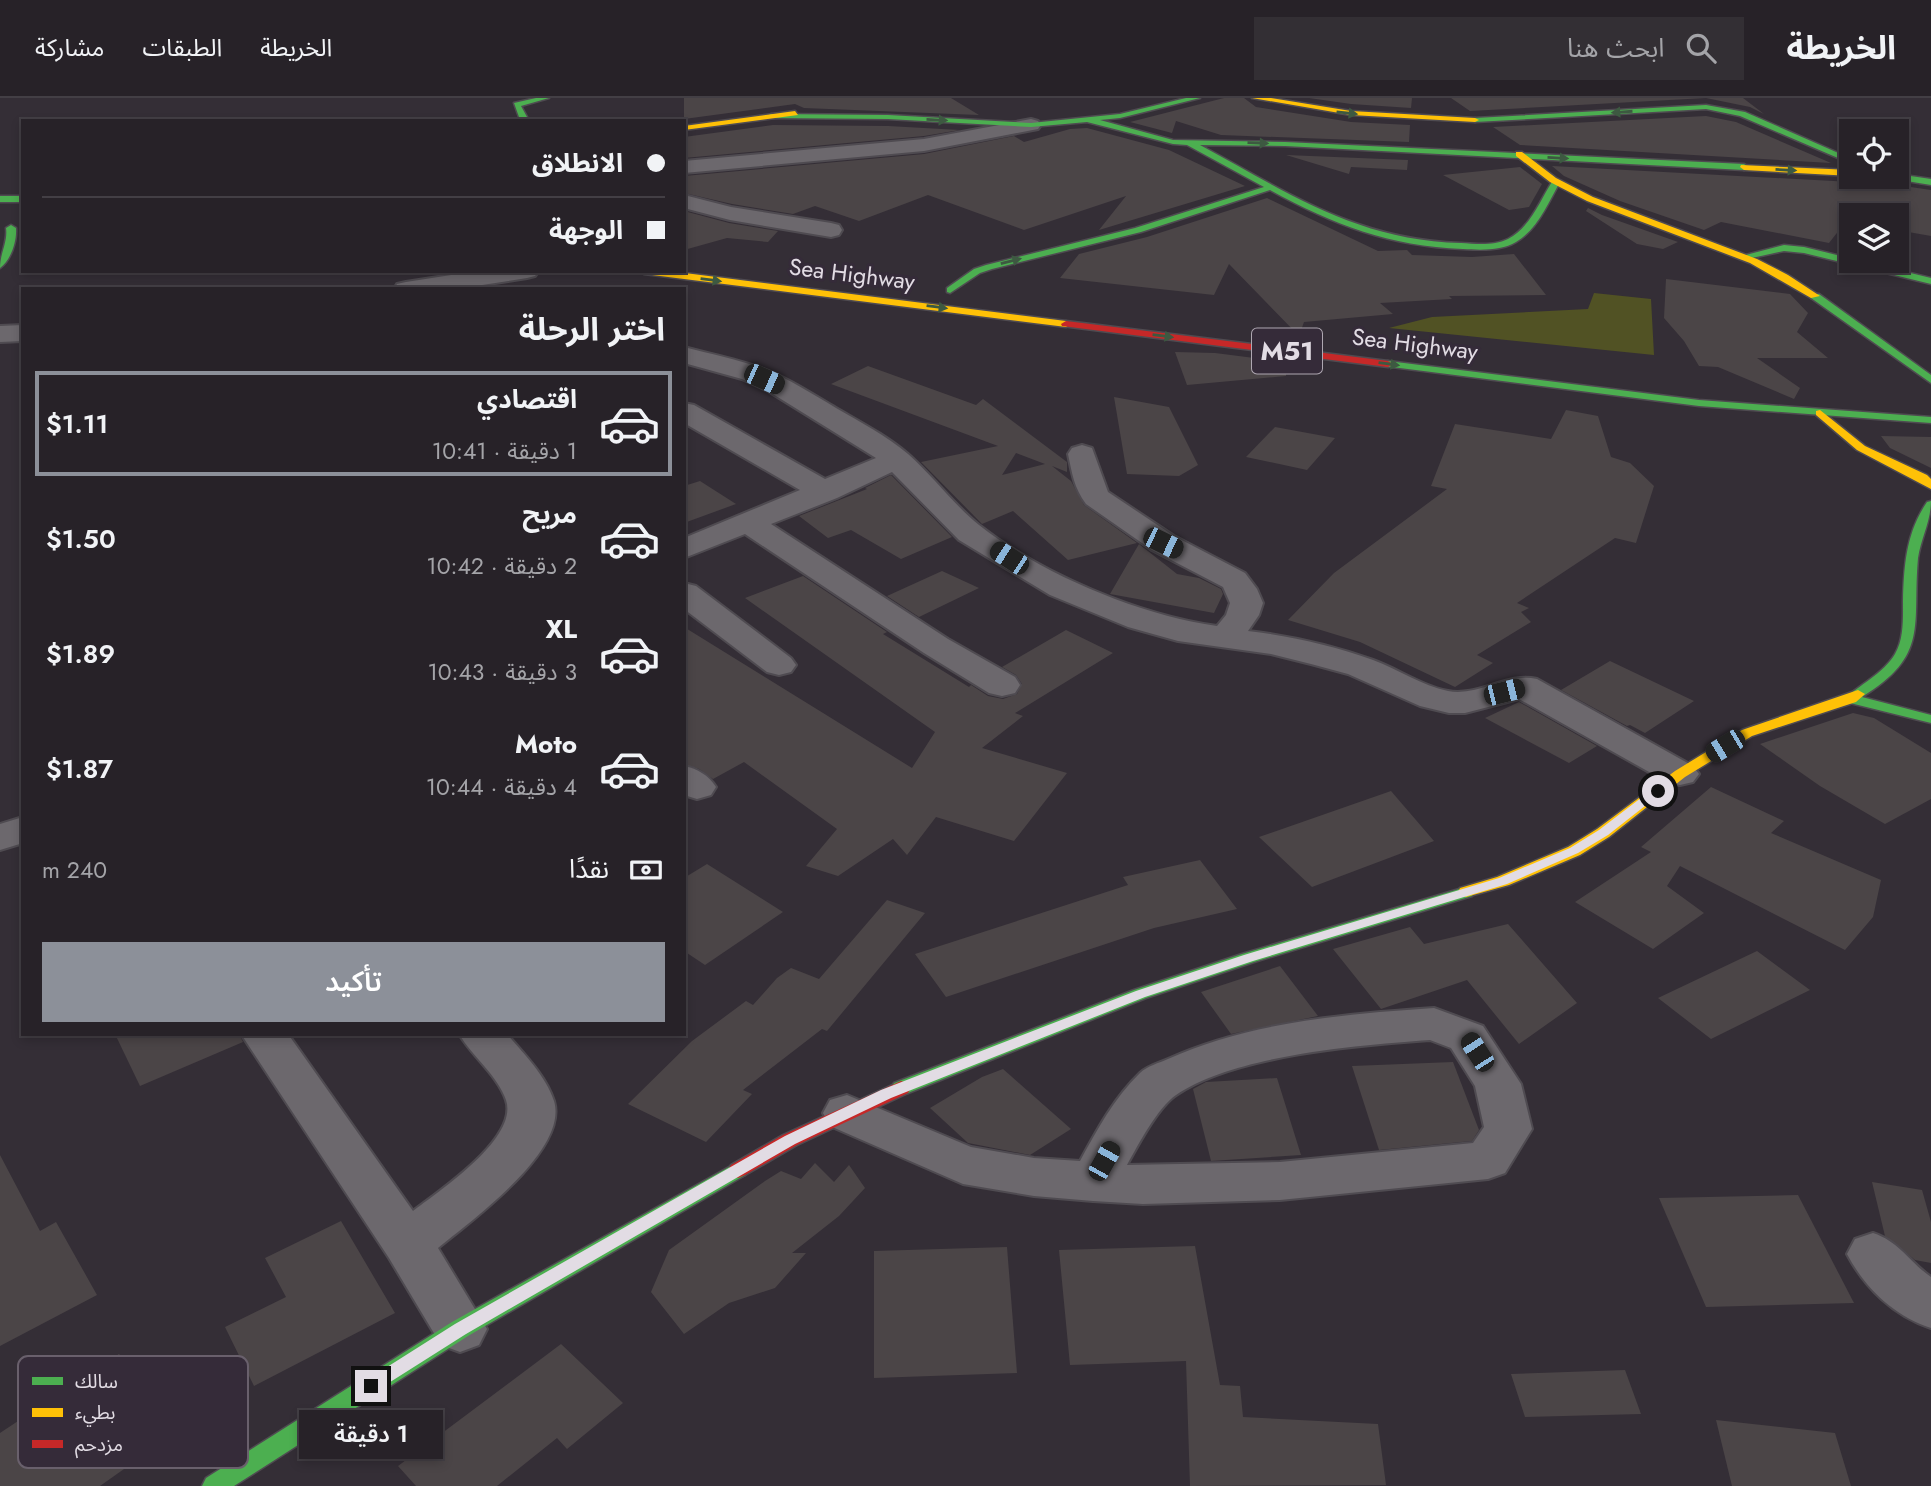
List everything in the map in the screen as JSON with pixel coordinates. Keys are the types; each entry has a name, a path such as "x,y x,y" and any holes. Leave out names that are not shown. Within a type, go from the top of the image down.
{"main road":[{"path":"499,98 519,113 545,98"},
{"path":"771,116 888,117 1031,125 1120,116 1196,98"},
{"path":"1256,98 1350,113 1466,120 1648,104 1706,107 1742,114 1839,162"},
{"path":"1416,98 1466,120 1522,156 1556,182 1611,208 1747,256 1788,277 1930,379"},
{"path":"686,128 894,100"},
{"path":"871,103 870,110 888,117"},
{"path":"683,119 741,104"},
{"path":"1120,116 1184,138 1268,188 1329,219 1365,233 1432,246 1497,246 1523,233 1556,182"},
{"path":"1090,120 1167,141 1253,142 1522,156 1839,167"},
{"path":"1909,179 1931,182"},
{"path":"950,290 977,271 989,267 1138,230 1268,188"},
{"path":"0,191 21,191"},
{"path":"0,199 21,199"},
{"path":"10,258 11,228"},
{"path":"1747,256 1784,248 1804,250 1931,282"},
{"name":"Sea Highway","path":"660,273 1699,404 1931,420"},
{"name":"Sea Highway","path":"928,287 978,293"},
{"path":"1821,413 1861,448 1923,478 1931,485"},
{"path":"248,1464 460,1329 790,1140 886,1094 1140,994 1248,958 1503,881 1594,839 1680,774 1747,733 1850,699 1894,667 1904,651 1909,627 1912,549 1920,520 1931,505"},
{"path":"1850,699 1931,719"},
{"path":"214,1486 242,1468"}],"street":[{"path":"686,167 943,142 1031,125"},
{"path":"686,202 730,213 831,230"},
{"path":"419,287 513,273"},
{"path":"0,334 21,334"},
{"path":"686,356 751,373 778,385 851,429 897,460 952,517 1028,570 1062,588 1140,620 1178,631 1271,644 1360,667 1433,698 1449,702 1465,702 1524,687 1680,774"},
{"path":"686,412 826,492"},
{"path":"1082,454 1090,489 1097,498 1163,543 1224,573 1242,589 1248,601 1247,608 1226,637"},
{"path":"686,548 826,492 897,460"},
{"path":"749,523 936,646 1002,685"},
{"path":"686,595 779,665"},
{"path":"0,838 21,830"},
{"path":"847,1113 962,1165 1034,1177 1093,1182 1143,1185 1280,1181 1488,1160 1508,1129 1498,1084 1467,1037 1434,1024 1370,1028 1219,1055 1158,1083 1126,1121 1093,1182"},
{"path":"265,1036 407,1242 460,1329"},
{"path":"407,1242 505,1163 522,1143 533,1122 531,1102 483,1036"},
{"path":"1873,1254 1897,1282 1931,1306"}],"shaded area":[{"path":"1594,293 1651,299 1654,355 1389,328 1432,317 1588,309"}],"building":[{"path":"684,98 951,98 979,115 804,108 795,104 684,119"},
{"path":"1224,98 1244,98 1256,107 1351,122 1410,125 1409,142 1221,135 1176,121 1172,133 1130,122"},
{"path":"1309,98 1412,98 1411,108"},
{"path":"1451,98 1706,98 1470,111"},
{"path":"1706,98 1743,98 1764,114 1750,107"},
{"path":"1706,116 1736,122 1831,163 1520,145 1493,127"},
{"path":"773,125 960,130 924,136 686,158 686,137"},
{"path":"1087,128 1169,150 1245,186 1099,230 1126,196 1024,230 928,195 859,221 815,206 793,214 686,193 686,176 924,154 1014,136 1024,142 1070,129"},
{"path":"1286,155 1408,160 1407,170 1351,167 1349,174"},
{"path":"1552,166 1839,181 1839,189 1909,189 1909,187 1931,190 1931,236 1909,232 1909,203 1839,203 1839,230 1829,243 1721,222 1704,230 1620,201 1564,176"},
{"path":"1520,167 1542,184 1529,207 1509,210 1443,175"},
{"path":"1267,198 1378,251 1407,250 1412,255 1472,257 1514,254 1546,295 1449,296 1452,299 1380,303 1393,314 1304,322 1299,336 1229,264 1214,295 1060,278 1079,254 1147,237"},
{"path":"1588,208 1678,242 1663,249 1637,244 1586,211"},
{"path":"686,212 729,223 778,231 768,242 727,238 686,249"},
{"path":"1666,279 1790,294 1808,313 1797,332 1828,358 1757,358 1800,388 1794,399 1718,367 1699,366 1684,341 1664,318"},
{"path":"1175,352 1215,353 1286,362 1286,376 1187,385"},
{"path":"868,366 976,405 983,399 1067,462 1067,472 1052,466 1071,481 1084,505 1137,543 1068,560 1013,511 982,524 921,462 998,446 831,384","holes":["1016,453 1045,464 1002,475"]},
{"path":"1114,397 1169,407 1198,465 1179,476 1127,474"},
{"path":"1566,410 1598,416 1611,457 1630,463 1654,486 1636,543 1615,538 1517,603 1529,608 1521,612 1531,622 1477,655 1493,663 1455,687 1360,642 1288,620 1334,573 1447,489 1431,486 1455,424 1551,439"},
{"path":"1275,427 1335,438 1307,470 1246,457"},
{"path":"1881,436 1931,437 1931,468 1890,448"},
{"path":"891,475 952,537 901,559 851,530 828,538 799,516 867,489 865,488"},
{"path":"700,481 736,504 686,522 686,485"},
{"path":"1139,544 1177,574 1199,578 1221,589 1223,594 1214,613 1110,594"},
{"path":"942,571 979,588 919,617 887,596"},
{"path":"803,576 887,632 883,634 969,687 971,685 988,696 1003,699 1017,694 1022,684 1016,675 1002,667 1066,630 1113,653 1015,713 1023,716 982,748 1067,773 1014,841 936,817 907,855 893,839 838,876 806,866 837,829 744,762 713,779 699,769 686,765 686,628 912,768 935,732 745,598"},
{"path":"1610,661 1694,701 1645,733 1561,690"},
{"path":"1519,702 1597,746 1569,763 1485,718"},
{"path":"1853,713 1874,718 1931,753 1931,799 1885,824 1820,786 1760,744"},
{"path":"1711,787 1784,821 1771,833 1881,880 1873,917 1845,950 1680,866 1667,886 1704,913 1653,949 1575,902 1651,852 1641,847"},
{"path":"1391,791 1434,841 1312,887 1259,837"},
{"path":"1200,860 1237,909 1154,928 946,997 915,954 1128,885 1123,877"},
{"path":"707,864 783,912 705,965 686,952 686,877"},
{"path":"887,900 925,913 827,1031 822,1029 743,1090 752,1094 706,1142 628,1104 692,1041 746,1001 753,1005 777,978 791,968 819,979"},
{"path":"1508,924 1577,1003 1519,1044 1467,980 1381,1009 1333,949 1410,927 1424,944"},
{"path":"1757,951 1810,990 1711,1039 1658,998"},
{"path":"1280,966 1318,1016 1231,1034 1201,992"},
{"path":"116,1036 240,1036 243,1042 140,1086"},
{"path":"1453,1062 1479,1130 1472,1141 1379,1150 1352,1066"},
{"path":"1003,1069 1071,1129 1030,1155 968,1143 930,1108 982,1077"},
{"path":"1277,1078 1301,1155 1211,1161 1193,1089 1206,1082"},
{"path":"0,1155 40,1231 56,1222 97,1295 0,1346"},
{"path":"815,1163 834,1182 849,1165 865,1188 839,1216 792,1253 806,1253 775,1288 729,1303 684,1334 651,1292 669,1250 781,1171 801,1179"},
{"path":"1872,1182 1922,1190 1931,1222 1931,1263 1915,1260 1885,1236"},
{"path":"1798,1195 1854,1303 1706,1307 1659,1198"},
{"path":"341,1221 395,1313 254,1386 248,1374 248,1356 239,1356 225,1327 286,1297 265,1258"},
{"path":"1195,1246 1220,1385 1240,1386 1243,1417 1378,1424 1386,1485 1190,1486 1186,1361 1070,1365 1059,1250"},
{"path":"1007,1247 1017,1373 874,1378 874,1251"},
{"path":"561,1344 623,1403 567,1449 557,1438 497,1486 416,1486 398,1466"},
{"path":"1625,1370 1641,1414 1525,1417 1511,1374"},
{"path":"1716,1420 1835,1433 1851,1486 1732,1486"},
{"path":"18,1421 18,1468 125,1468 100,1486 0,1486 0,1433"}],"traffic: fast":[{"path":"522,119 517,105 545,98"},
{"path":"771,116 888,117 1031,125 1120,116 1196,98"},
{"path":"1475,120 1706,107 1742,114 1839,156"},
{"path":"1090,120 1173,142 1285,144 1744,167"},
{"path":"1190,143 1322,215 1373,234 1428,245 1486,247 1512,241 1532,223 1556,182"},
{"path":"1909,179 1931,182"},
{"path":"950,290 977,271 989,267 1138,230 1268,188"},
{"path":"0,199 21,199"},
{"path":"0,265 12,239 11,228"},
{"path":"1747,256 1784,248 1804,250 1931,281"},
{"path":"1815,296 1931,380"},
{"path":"1388,364 1699,403 1931,420"},
{"path":"1858,694 1888,671 1904,649 1909,627 1912,555 1918,529 1931,505"},
{"path":"1851,699 1931,719"},
{"path":"901,1088 1140,994 1248,958 1466,892"},
{"path":"248,1464 460,1329 738,1170"},
{"path":"214,1486 242,1468"}],"traffic: slow":[{"path":"1256,98 1351,113 1475,120"},
{"path":"686,128 795,113"},
{"path":"1519,154 1553,180 1590,199 1754,261 1815,296"},
{"path":"1744,167 1839,172"},
{"path":"660,273 1066,324"},
{"path":"1820,413 1861,448 1923,478 1931,485"},
{"path":"1466,892 1503,881 1574,851 1603,833 1680,774 1747,733 1851,699 1858,694"}],"traffic: jam":[{"path":"1066,324 1388,364"},
{"path":"738,1170 790,1140 901,1088"}],"route":[{"path":"371,1386 460,1329 790,1140 886,1094 1140,994 1248,958 1503,881 1574,850 1604,832 1658,791"}]}
